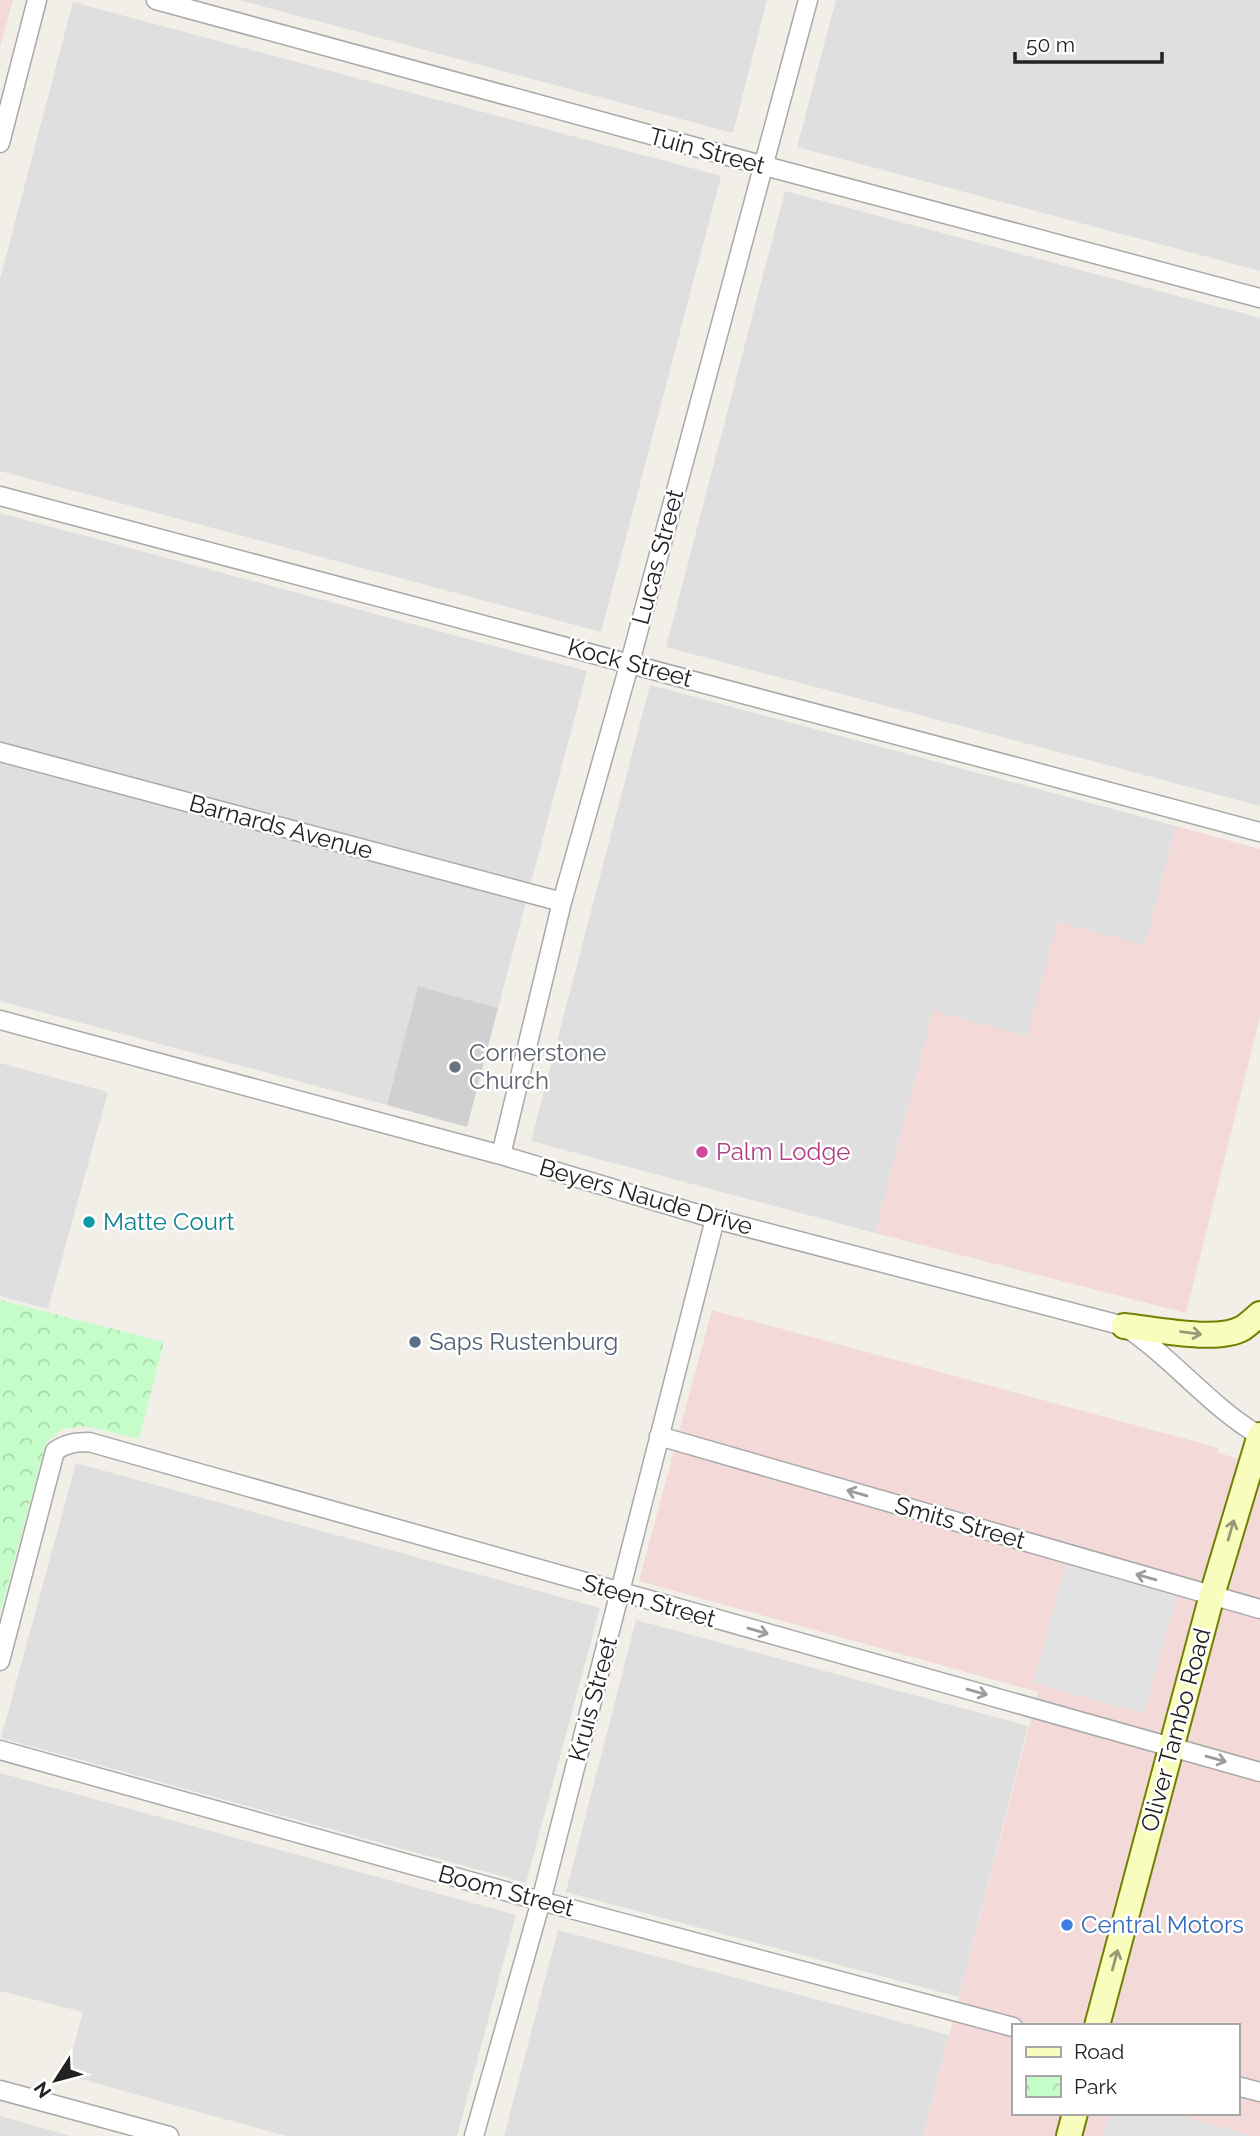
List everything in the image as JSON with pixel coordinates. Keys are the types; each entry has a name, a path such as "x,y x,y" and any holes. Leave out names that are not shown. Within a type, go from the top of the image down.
{"main road":[{"path":"1124,1326 1205,1335 1225,1334 1242,1328 1260,1314"},
{"name":"Oliver Tambo Road","path":"1098,2024 1212,1595 1260,1436"},
{"path":"1069,2136 1074,2115"}],"street":[{"path":"0,143 37,0"},
{"name":"Tuin Street","path":"156,0 1260,298"},
{"name":"Lucas Street","path":"501,1155 562,902 630,662 808,0"},
{"name":"Kock Street","path":"0,496 1260,832"},
{"name":"Barnards Avenue","path":"0,752 562,902"},
{"name":"Beyers Naude Drive","path":"0,1020 501,1155 715,1219 1124,1326 1147,1341 1223,1411 1260,1436"},
{"name":"Kruis Street","path":"474,2136 541,1901 715,1219"},
{"name":"Smits Street","path":"659,1436 1260,1609"},
{"name":"Steen Street","path":"0,1661 55,1451 64,1445 89,1443 1260,1772"},
{"name":"Boom Street","path":"0,1750 541,1901 1012,2027"},
{"path":"1239,2087 1260,2092"},
{"path":"0,2090 169,2136"}],"shaded area":[{"path":"0,0 13,0 0,47"},
{"path":"239,0 767,0 733,133"},
{"path":"836,0 1260,0 1260,271 797,147"},
{"path":"73,2 721,176 601,632 0,471 0,279"},
{"path":"785,191 1260,318 1260,806 666,647"},
{"path":"0,513 587,671 498,1008 418,986 387,1105 0,1001"},
{"path":"650,685 1176,826 1145,946 1027,1037 933,1012 875,1233 531,1141"},
{"path":"1176,826 1260,849 1260,1017 1186,1313 875,1233 933,1011 1027,1036 1057,922 1145,945"},
{"path":"418,986 498,1008 467,1127 387,1105"},
{"path":"0,1063 108,1092 48,1309 0,1296"},
{"path":"712,1310 1219,1448 1218,1453 1260,1464 1260,2136 923,2136 1038,1692 639,1581"},
{"path":"76,1463 600,1608 526,1883 1,1738"},
{"path":"1066,1564 1177,1595 1144,1714 1033,1683"},
{"path":"636,1620 1028,1726 959,1997 566,1892"},
{"path":"0,1773 516,1915 457,2136 286,2136 66,2075 83,2012 0,1991"},
{"path":"558,1930 949,2035 923,2136 504,2136"},
{"path":"1108,2115 1178,2115 1253,2136 1103,2136"},
{"path":"0,2116 71,2136 0,2136"}],"green space":[{"path":"0,1300 164,1342 139,1439 86,1426 62,1429 46,1443 0,1613"}],"place":[{"name":"Cornerstone Church","path":"455,1067"},
{"name":"Palm Lodge","path":"702,1152"},
{"name":"Matte Court","path":"89,1222"},
{"name":"Saps Rustenburg","path":"415,1342"},
{"name":"Central Motors","path":"1067,1925"}]}
